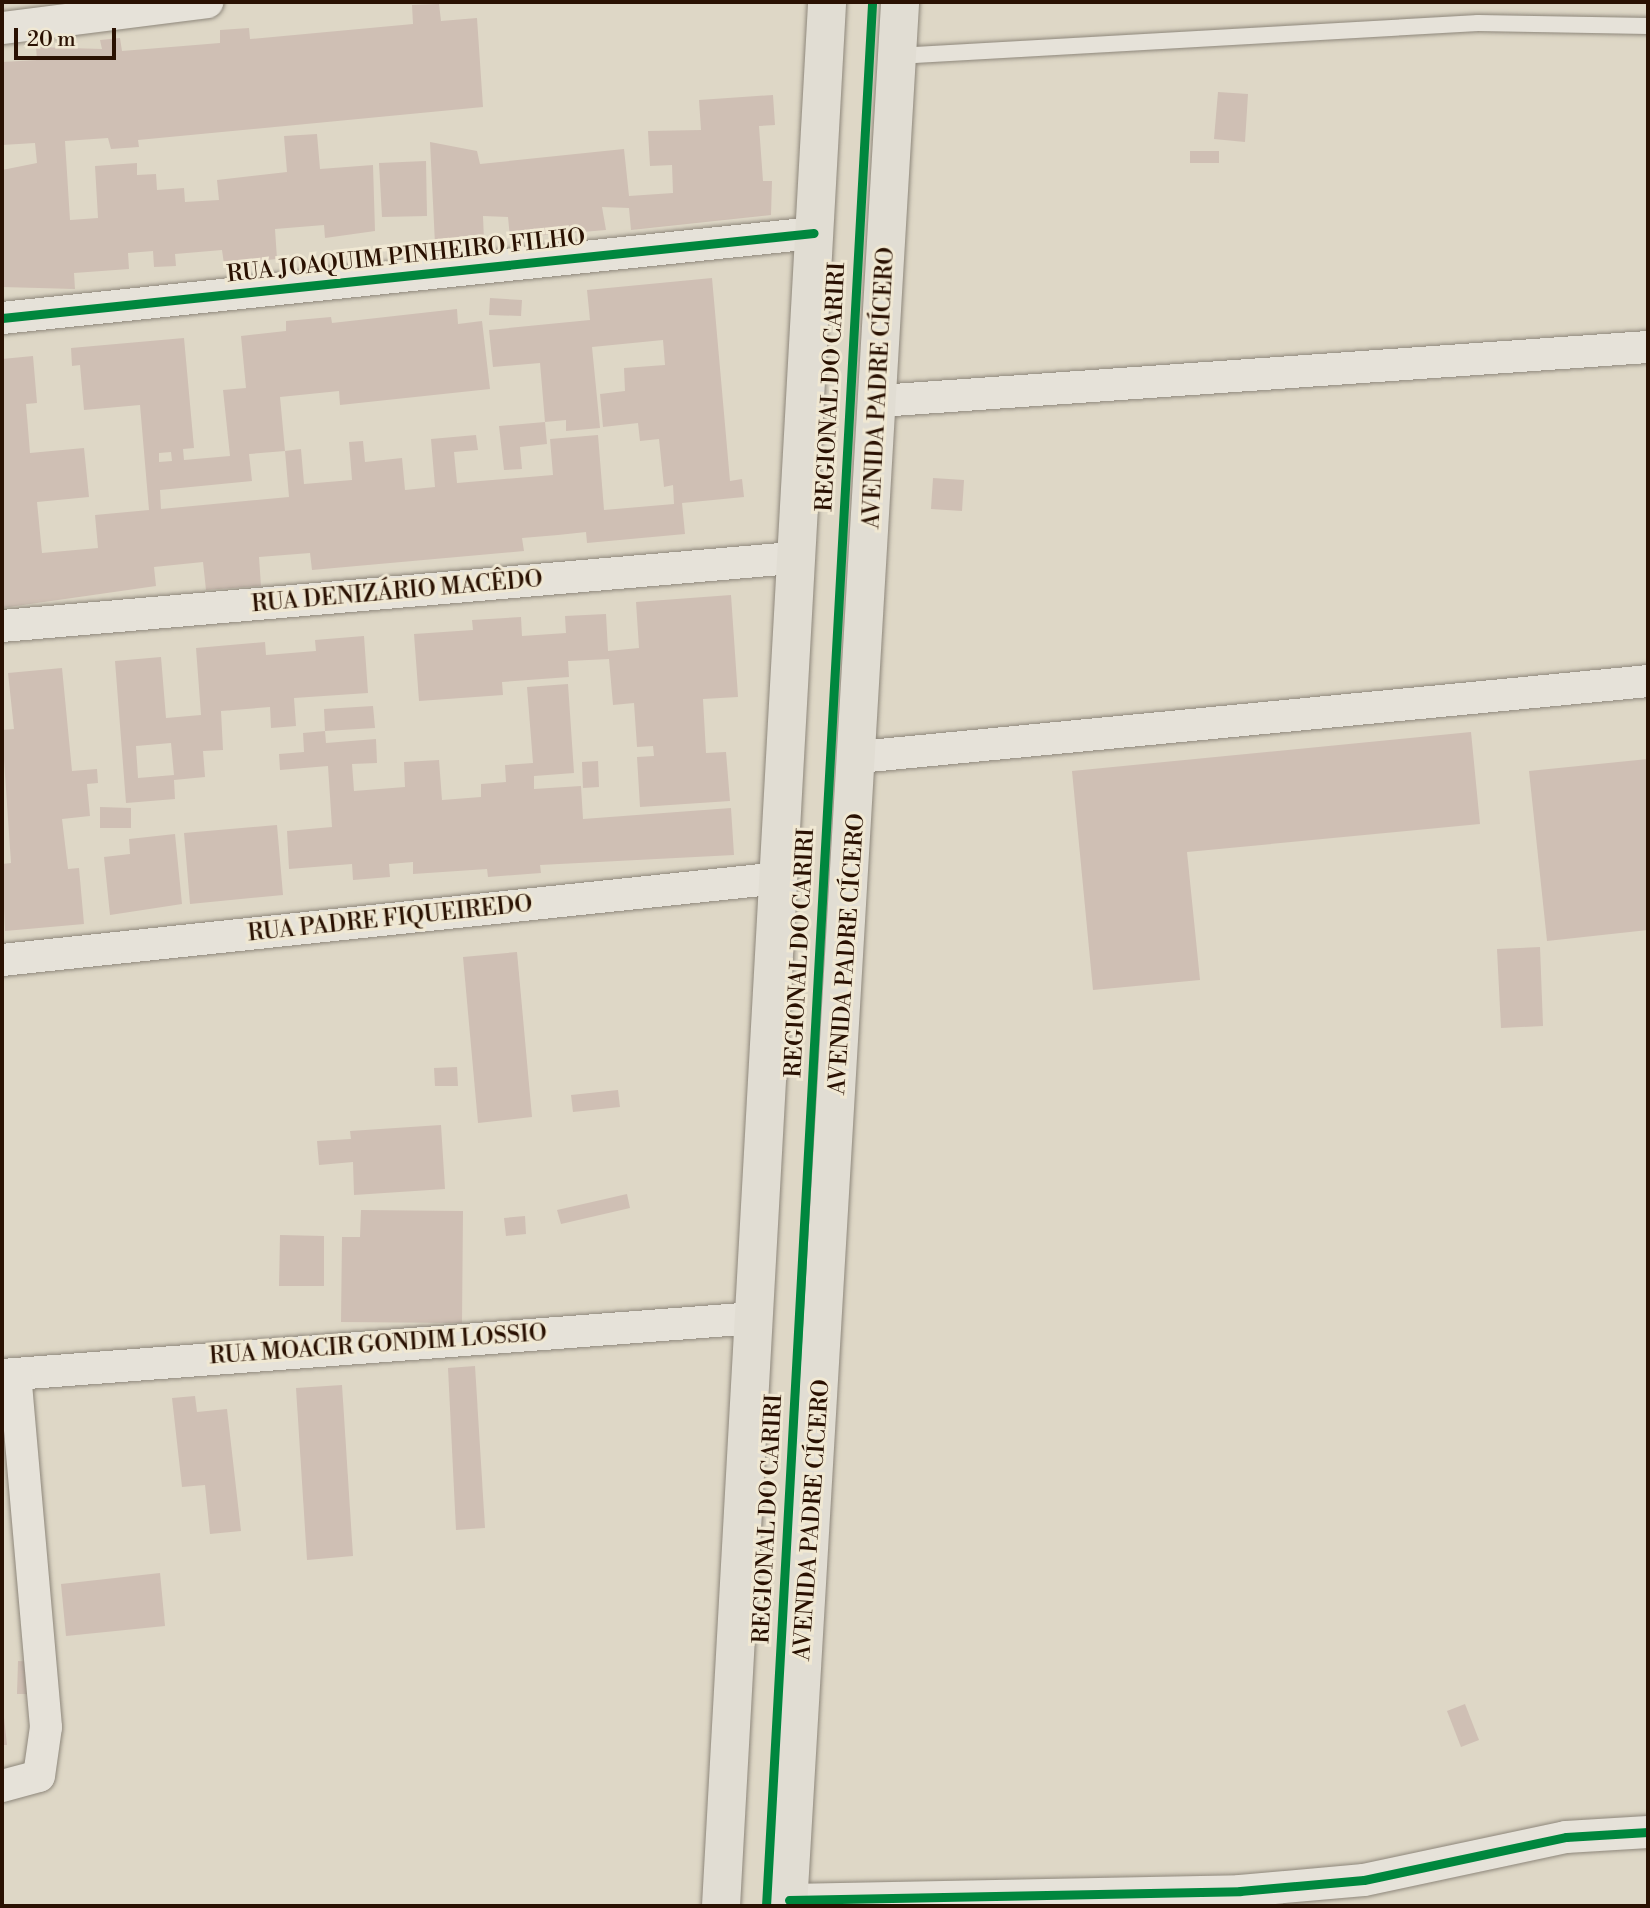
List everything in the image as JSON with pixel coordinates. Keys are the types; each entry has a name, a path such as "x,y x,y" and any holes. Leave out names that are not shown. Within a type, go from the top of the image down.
{"highway":[{"path":"721,1906 779,878 792,558 827,2"},
{"name":"AVENIDA PADRE CÍCERO","path":"788,1903 859,757 900,2"}],"street":[{"path":"2,27 160,4 206,2"},
{"name":"RUA JOAQUIM PINHEIRO FILHO","path":"2,318 814,233"},
{"path":"879,401 1648,347"},
{"name":"RUA DENIZÁRIO MACÊDO","path":"2,626 792,558"},
{"path":"859,757 1648,681"},
{"name":"RUA PADRE FIQUEIREDO","path":"2,960 779,878"},
{"name":"RUA MOACIR GONDIM LOSSIO","path":"8,1374 754,1318"},
{"path":"2,1786 38,1776 46,1727 8,1374"},
{"path":"788,1903 1240,1891 1364,1880 1566,1837 1648,1832"}],"lane":[{"path":"897,57 1478,23 1648,26"}],"building":[{"path":"439,4 441,21 477,18 483,107 138,140 139,147 111,149 108,138 65,141 70,220 98,218 95,166 137,163 137,175 156,174 157,190 184,188 185,202 219,200 217,180 287,172 284,136 317,134 320,169 373,165 375,231 325,238 324,225 275,229 277,259 224,264 222,250 175,254 176,266 154,267 153,251 128,253 129,269 74,273 75,289 2,287 2,170 37,163 35,143 2,145 2,62 37,60 36,47 102,49 100,40 120,38 122,51 220,43 220,30 249,28 250,39 413,24 412,5"},
{"path":"1218,92 1248,94 1245,142 1214,139"},
{"path":"773,95 775,125 759,126 763,181 772,181 771,215 631,230 629,208 602,207 606,230 510,238 508,217 483,216 484,240 435,244 430,142 477,151 480,164 624,149 629,196 673,193 672,165 650,166 648,131 701,130 699,100"},
{"path":"1190,151 1219,151 1219,163 1190,163"},
{"path":"426,161 427,216 382,217 379,163"},
{"path":"712,278 730,481 742,479 744,497 682,503 685,534 587,543 586,532 522,538 524,551 312,570 310,553 259,557 261,586 206,590 203,562 154,567 156,586 2,608 2,359 33,356 37,403 26,404 30,453 84,448 89,497 37,502 42,553 98,548 95,515 149,510 140,405 84,410 80,365 72,366 71,348 184,338 194,448 183,449 184,460 230,456 223,390 246,388 241,336 286,331 286,321 331,317 332,323 457,309 458,324 482,321 490,389 340,405 339,391 280,397 285,451 301,449 304,484 352,480 349,442 363,441 365,462 402,458 405,490 435,487 431,439 476,435 478,450 454,452 457,483 553,475 550,439 598,435 604,510 674,504 673,485 664,487 659,439 640,441 638,423 603,427 600,394 625,391 624,368 665,365 663,340 592,347 600,428 566,431 566,420 545,422 540,363 493,367 489,330 590,320 587,290","holes":["285,451 289,497 161,509 160,490 252,481 249,454","171,452 172,461 159,462 159,453"]},
{"path":"490,298 522,300 521,316 489,315"},
{"path":"545,422 547,444 520,447 522,469 504,470 499,426"},
{"path":"933,478 964,480 962,511 931,509"},
{"path":"731,595 738,697 703,699 706,753 726,752 730,801 640,807 637,757 654,756 653,746 637,747 634,703 613,705 609,659 568,661 569,677 502,682 503,695 419,701 414,634 473,630 472,620 521,617 522,636 566,633 565,616 606,614 608,651 639,648 636,602"},
{"path":"364,636 368,693 294,698 296,726 271,728 270,707 221,711 223,750 203,751 205,777 174,780 175,799 126,803 115,661 161,657 166,718 201,715 196,648 265,642 266,655 316,651 315,640","holes":["171,743 174,775 138,778 136,746"]},
{"path":"62,668 72,771 97,769 98,783 87,784 90,816 62,819 68,869 79,868 84,924 5,931 2,864 11,863 2,730 14,729 8,673"},
{"path":"568,684 574,773 534,776 534,789 581,786 583,819 731,808 734,855 540,865 541,873 488,877 487,869 413,874 413,862 389,864 390,877 353,880 352,864 289,869 287,831 332,827 328,766 280,770 279,754 304,752 303,733 325,731 326,743 376,739 377,763 352,764 354,791 405,787 404,762 439,760 442,800 481,797 481,784 506,782 505,765 533,763 527,687"},
{"path":"373,706 375,728 325,731 324,709"},
{"path":"1471,732 1480,824 1187,852 1200,980 1093,990 1072,771"},
{"path":"1648,759 1648,930 1547,941 1529,771"},
{"path":"598,761 599,787 583,788 582,762"},
{"path":"100,807 131,808 131,828 100,828"},
{"path":"277,825 283,895 190,904 184,833"},
{"path":"175,834 182,904 110,915 104,857 130,854 129,839"},
{"path":"1540,947 1543,1026 1501,1028 1497,949"},
{"path":"517,952 532,1117 478,1123 463,957"},
{"path":"457,1067 458,1086 435,1086 434,1068"},
{"path":"618,1090 620,1107 573,1112 571,1095"},
{"path":"441,1125 445,1189 354,1195 353,1162 319,1165 317,1141 351,1139 350,1131"},
{"path":"627,1194 630,1208 561,1224 557,1210"},
{"path":"361,1210 463,1211 462,1323 341,1322 342,1237 360,1237"},
{"path":"525,1216 526,1234 506,1236 504,1218"},
{"path":"280,1235 324,1236 324,1286 279,1286"},
{"path":"475,1366 485,1528 456,1530 448,1368"},
{"path":"342,1385 353,1556 307,1560 296,1388"},
{"path":"195,1396 197,1412 227,1409 241,1531 210,1534 205,1485 182,1487 172,1398"},
{"path":"160,1573 165,1626 66,1636 61,1584"},
{"path":"18,1661 36,1662 36,1694 17,1694"},
{"path":"2,1699 7,1745 2,1745"},
{"path":"1465,1704 1479,1740 1461,1747 1447,1711"}],"cycle path":[{"name":"REGIONAL DO CARIRI","path":"766,1906 872,2"},
{"path":"2,318 814,233"},
{"path":"789,1900 1240,1891 1364,1880 1566,1837 1648,1832"}]}
